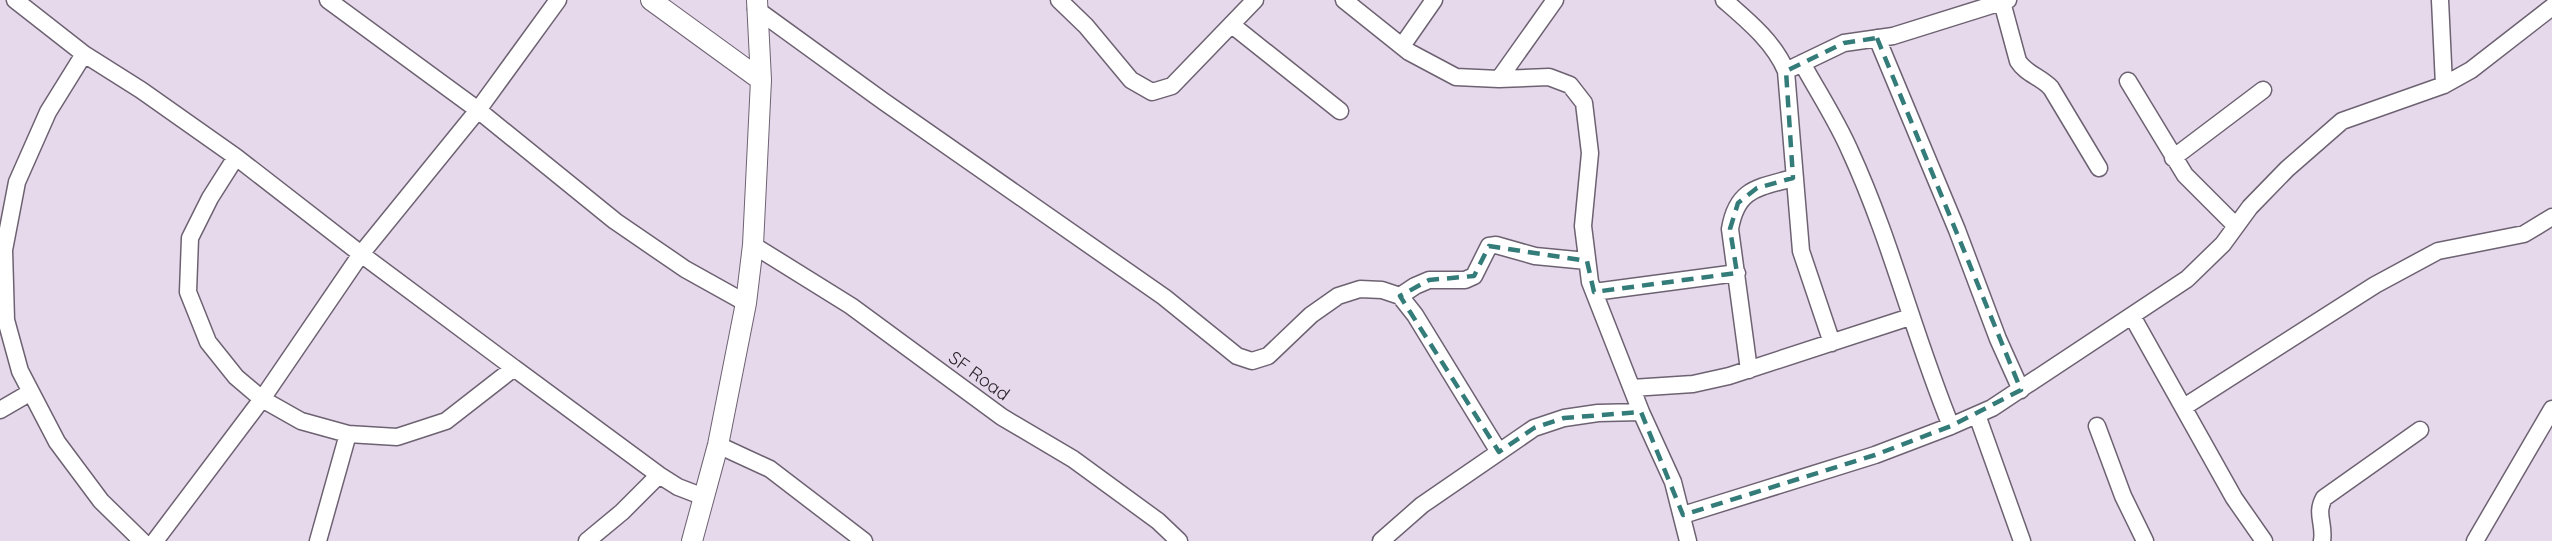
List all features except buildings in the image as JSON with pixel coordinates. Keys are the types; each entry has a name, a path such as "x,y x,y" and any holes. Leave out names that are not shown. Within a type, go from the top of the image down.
{"street":[{"path":"15,0 84,54 141,90 236,157 361,254 659,475 678,487 704,497"},
{"path":"328,0 478,110 615,221 685,269 746,303"},
{"path":"155,541 205,471 262,399 361,254 478,110 558,0"},
{"path":"651,0 760,80"},
{"path":"1059,0 1086,26 1131,80 1152,92 1172,86 1255,0"},
{"path":"1344,0 1402,46 1456,77 1499,79 1549,77 1570,85 1584,103 1590,153 1583,226 1587,261 1594,292 1641,412 1673,482 1688,541"},
{"path":"1402,46 1433,0"},
{"path":"1499,79 1555,0"},
{"path":"1724,0 1770,44 1782,60 1786,71 1800,251 1832,344"},
{"path":"2440,0 2444,86"},
{"path":"1786,71 1844,43 1893,36 2005,1 2018,61 2023,69 2044,81 2051,88 2099,168"},
{"path":"692,541 718,445 746,303 753,245 760,80 756,5"},
{"path":"756,5 883,101 1164,297 1237,356 1252,361 1268,356 1311,315 1338,296 1360,289 1382,290 1400,296 1415,315 1500,452"},
{"path":"1683,515 1875,455 1977,415 2021,390 2187,279 2205,263 2287,169 2342,121 2444,86 2471,70 2552,7"},
{"path":"1232,25 1340,111"},
{"path":"1877,38 1957,230 1998,339 2021,390"},
{"path":"84,54 48,112 17,182 2,249 5,338 57,442 101,501 142,541"},
{"path":"1802,63 1850,150 1874,208 1910,317 1951,426"},
{"path":"2128,81 2185,175 2236,226"},
{"path":"2173,158 2263,90"},
{"path":"236,157 210,198 190,238 188,292 208,342 236,377 262,399 301,421 348,434 397,437 446,421 514,368"},
{"path":"1749,370 1731,229 1733,213 1744,195 1757,188 1793,178"},
{"path":"2184,406 2375,285 2438,251 2523,234 2552,217"},
{"name":"SF Road","path":"753,245 851,306 1002,417 1073,459 1158,521 1179,541"},
{"path":"1400,296 1430,280 1465,280 1474,276 1489,246 1496,245 1536,256 1587,261"},
{"path":"1594,292 1737,273"},
{"path":"2132,316 2234,498 2264,541"},
{"path":"1632,388 1693,384 1749,370 1910,317"},
{"path":"0,410 31,392"},
{"path":"2478,540 2552,409"},
{"path":"1381,541 1422,505 1534,429 1564,418 1598,413 1641,412"},
{"path":"1977,415 2022,541"},
{"path":"2097,426 2123,496 2145,541"},
{"path":"2322,541 2319,506 2324,498 2420,430"},
{"path":"318,541 348,434"},
{"path":"718,445 770,469 864,541"},
{"path":"587,541 622,512 659,475"}],"highlighted area":[{"path":"1877,38 2021,390 1951,426 1875,455 1683,515 1641,412 1564,418 1534,428 1499,452 1400,296 1429,280 1474,276 1489,246 1587,261 1594,292 1737,273 1730,229 1738,203 1757,188 1793,178 1786,71 1844,43"}]}
